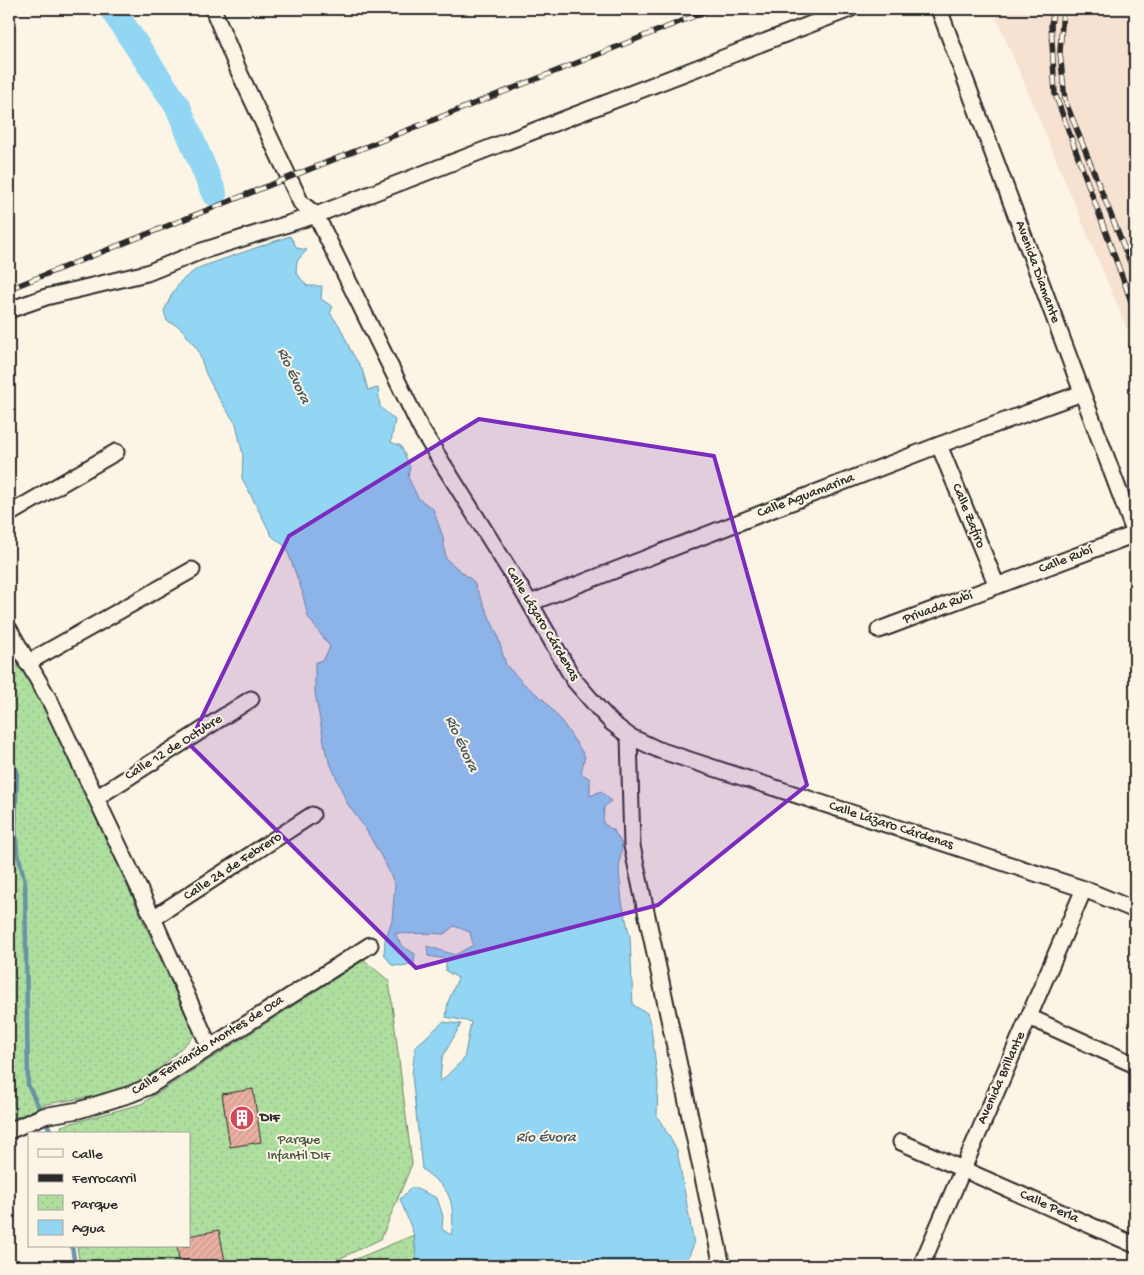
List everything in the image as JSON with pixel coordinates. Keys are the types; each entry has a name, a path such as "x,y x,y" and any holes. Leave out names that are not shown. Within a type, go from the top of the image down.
{"street":[{"name":"Calle Lázaro Cárdenas","path":"213,9 240,74 301,203 316,215 421,429 530,603 574,680 599,709 629,736 659,750 1084,889 1135,910"},
{"path":"9,310 46,297 147,273 199,252 316,215 850,9"},
{"name":"Avenida Diamante","path":"939,9 1135,534"},
{"name":"Calle Aguamarina","path":"530,603 939,445 1082,393"},
{"name":"Calle Zafiro","path":"939,445 997,586"},
{"path":"9,514 116,452"},
{"name":"Calle Rubí","path":"997,586 1135,534"},
{"path":"27,663 192,570"},
{"name":"Privada Rubí","path":"878,630 997,586"},
{"path":"9,629 51,703 154,918 209,1046"},
{"name":"Calle 12 de Octubre","path":"96,798 252,699"},
{"path":"629,736 632,846 722,1266"},
{"name":"Calle 24 de Febrero","path":"154,918 312,815"},
{"name":"Avenida Brillante","path":"921,1266 1084,889"},
{"name":"Calle Fernando Montes de Oca","path":"9,1131 43,1116 79,1110 148,1087 209,1046 370,945"},
{"path":"1029,1017 1135,1065"},
{"name":"Calle Perla","path":"902,1142 1135,1245"}],"highlighted area":[{"path":"479,419 714,456 807,785 658,905 416,968 189,744 289,536"}],"shaded area":[{"path":"993,9 1135,9 1135,348"}],"green space":[{"path":"9,642 33,678 195,1035 138,1089 46,1104 9,1122"},
{"name":"Parque Infantil DIF","path":"364,960 389,981 412,1164 381,1239 324,1266 80,1266 77,1248 190,1248 190,1132 62,1132 61,1126 141,1104"},
{"path":"414,1235 417,1266 339,1266"}],"water":[{"name":"Río Évora","path":"290,236 297,248 307,250 297,261 296,272 307,286 322,286 321,299 333,307 330,313 339,325 362,369 368,390 378,388 380,407 395,420 391,442 401,446 410,467 408,477 418,498 433,509 443,537 446,559 473,581 497,634 506,665 523,683 544,700 560,719 585,756 581,773 590,779 590,796 601,791 611,801 604,807 603,823 614,831 622,844 619,871 622,902 630,937 633,1005 647,1013 651,1027 658,1083 657,1116 677,1150 694,1244 685,1266 417,1266 414,1235 400,1199 412,1187 437,1198 443,1216 442,1229 451,1235 453,1217 450,1198 444,1188 422,1169 412,1075 415,1047 443,1022 461,1024 442,1058 440,1082 464,1059 471,1022 446,1017 448,1002 458,978 446,971 446,959 428,956 427,946 455,955 473,945 470,932 454,926 444,934 395,933 401,945 415,954 414,963 403,966 392,965 384,954 385,940 392,920 395,885 365,828 347,803 326,753 315,693 315,663 324,659 330,647 308,617 302,591 286,547 272,536 242,478 243,455 236,424 218,397 206,374 198,350 180,327 167,321 164,311 173,292 181,281 198,268"}],"building":[{"name":"DIF","path":"253,1089 261,1142 230,1147 222,1094"},
{"path":"219,1230 226,1266 200,1266 200,1262 180,1266 177,1248 190,1248 190,1236"}],"waterway":[{"name":"Río Évora","path":"112,9 178,107 214,193"},
{"path":"9,754 17,774 15,828 17,850 25,882 28,1085 51,1132"},
{"path":"72,1248 75,1266"}],"railway":[{"path":"9,289 712,9"},
{"path":"1054,9 1051,24 1055,94 1135,312"},
{"path":"1063,9 1060,52 1065,100 1135,275"}],"place":[{"name":"DIF","path":"242,1118"}]}
